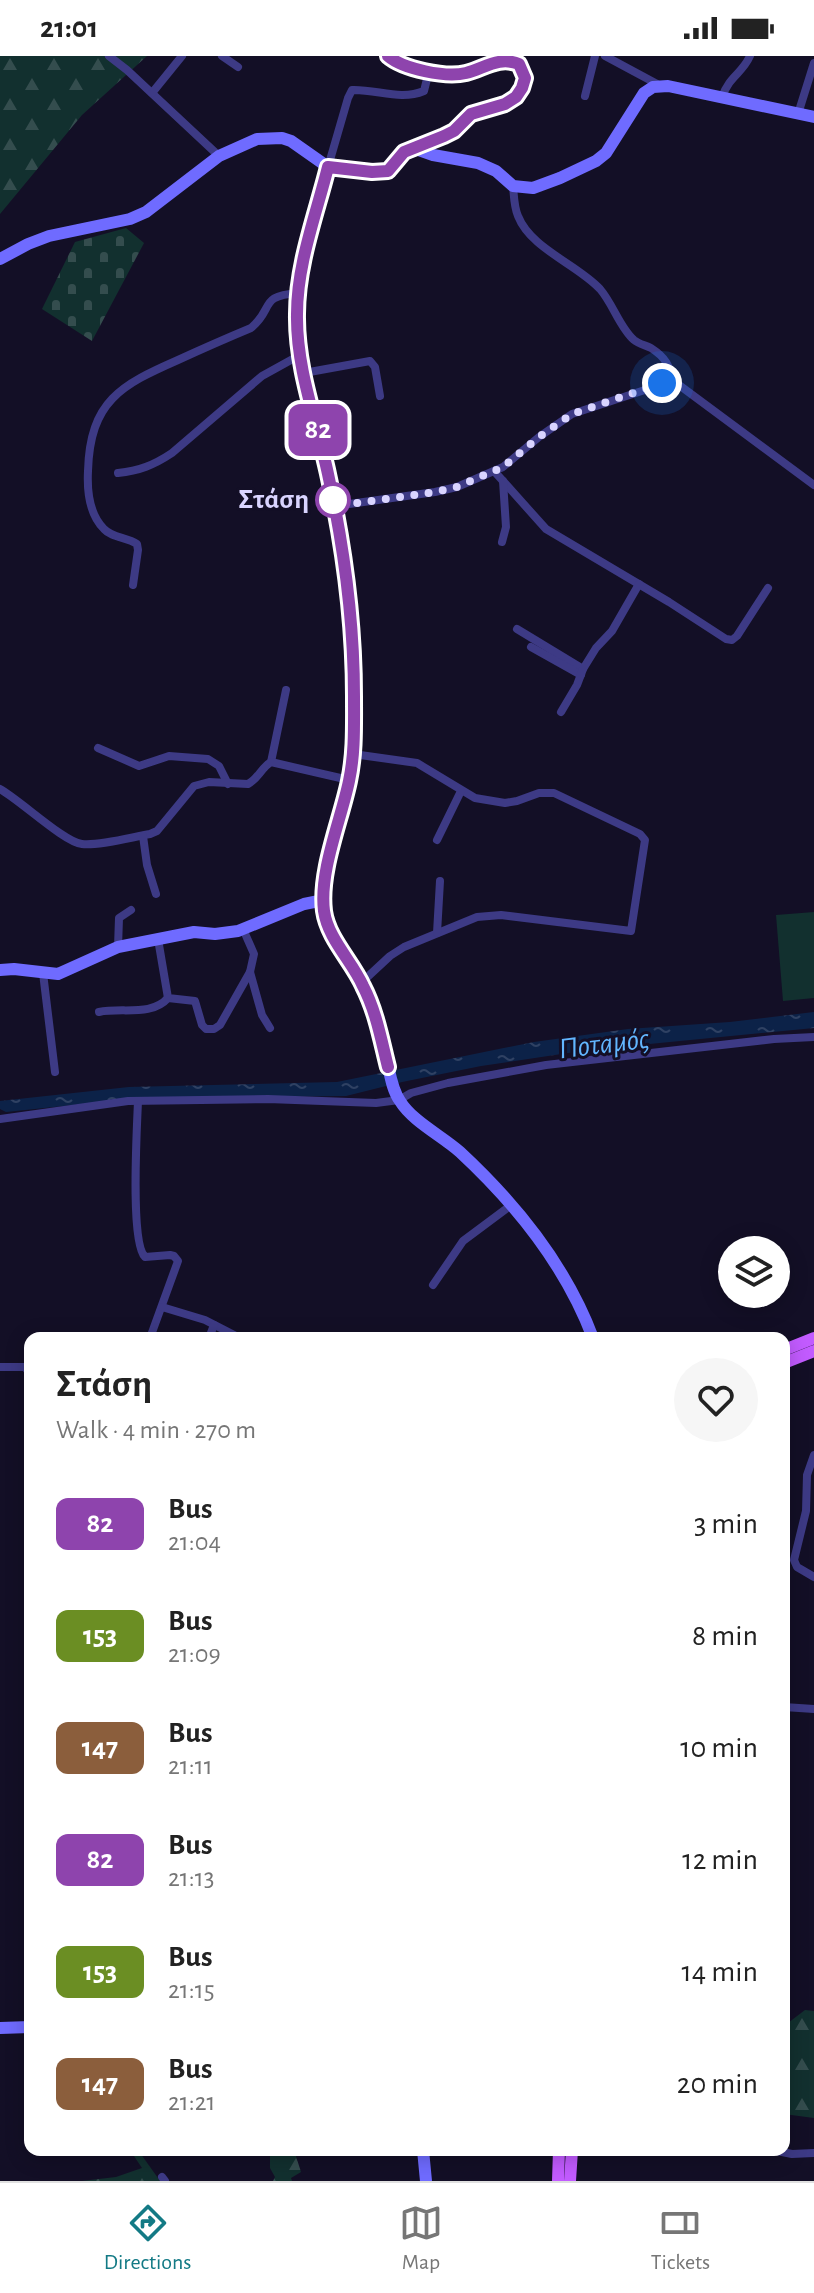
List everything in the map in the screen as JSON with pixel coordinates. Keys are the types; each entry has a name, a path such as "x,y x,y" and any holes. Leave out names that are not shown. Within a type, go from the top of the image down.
{"main road":[{"path":"0,259 6,251 49,236 130,219 146,212 219,156 257,139 274,137 291,141 328,167 386,172 402,154 449,133 471,114 512,101 520,92 525,78 519,64 510,60 495,61 460,74 406,67 388,56"},
{"path":"413,148 478,163 496,171 513,186 523,189 544,185 596,161 612,146 644,93 659,85 814,117"},
{"path":"328,167 301,272 297,325 300,355 335,506 352,624 353,754 333,843 324,910 330,929 372,1005 396,1094 410,1113 469,1161 510,1206 550,1255 576,1298 590,1332"},
{"path":"0,970 25,969 58,974 118,947 200,931 215,934 243,929 304,904 324,900"},
{"path":"790,1348 814,1338"},
{"path":"790,1361 814,1351"},
{"path":"0,2028 24,2027"},
{"path":"424,2156 426,2181"},
{"path":"558,2181 559,2156"},
{"path":"570,2181 572,2156"}],"street":[{"path":"109,56 219,156"},
{"path":"152,93 182,56"},
{"path":"222,56 238,67"},
{"path":"585,96 595,56"},
{"path":"605,56 659,85"},
{"path":"722,97 729,80 744,67 750,56"},
{"path":"798,114 814,63"},
{"path":"328,167 352,90 392,96 419,93 424,91 429,71"},
{"path":"513,186 516,214 522,225 531,236 595,284 635,341 665,360 671,371 672,383"},
{"path":"133,585 137,544 106,531 97,520 90,502 88,468 99,418 112,399 136,379 251,328 270,300 283,294 298,293"},
{"path":"118,473 142,469 172,453 262,376 300,355"},
{"path":"304,373 370,361 375,367 380,396"},
{"path":"335,506 443,491 503,467 572,414 662,383 672,383 690,393 814,485"},
{"path":"494,471 546,529 729,640 737,636 768,588"},
{"path":"502,542 506,532 503,480"},
{"path":"561,712 596,648 612,631 639,584"},
{"path":"517,629 582,672"},
{"path":"531,647 582,672"},
{"path":"271,762 286,690"},
{"path":"98,748 139,766 169,756 208,759 219,766 228,784"},
{"path":"353,754 417,763 475,798 505,803 539,793 554,793 642,836 645,843 631,931 491,914 397,951 362,982"},
{"path":"0,789 76,843 90,844 157,831 194,786 201,783 252,782 271,762 349,780"},
{"path":"437,840 461,791"},
{"path":"143,836 147,865 156,894"},
{"path":"437,933 440,881"},
{"path":"118,947 119,918 131,910"},
{"path":"168,998 197,1003 202,1025 206,1029 216,1028 222,1023 250,972 254,954 243,929"},
{"path":"99,1012 152,1009 168,998 158,939"},
{"path":"250,972 262,1015 270,1028"},
{"path":"43,973 55,1072"},
{"path":"0,1119 138,1101 268,1099 376,1103 396,1094 546,1065 814,1037"},
{"path":"138,1101 136,1220 140,1252 145,1257 174,1256 178,1261 152,1332"},
{"path":"433,1285 463,1241 510,1206"},
{"path":"162,1307 228,1332"},
{"path":"211,1332 214,1325"},
{"path":"0,1367 24,1367"},
{"path":"814,1455 807,1475 808,1503 794,1560 797,1567 814,1577"},
{"path":"790,1707 814,1709"},
{"path":"790,2154 814,2153"}],"green space":[{"path":"0,56 147,56 82,115 0,214"},
{"path":"126,228 144,243 92,341 42,309 75,242"},
{"path":"814,912 814,998 783,1001 776,915"},
{"path":"805,2010 814,2011 814,2118 790,2115 790,2021"},
{"path":"134,2156 142,2156 160,2181 82,2181 116,2177 142,2168"},
{"path":"270,2156 296,2156 301,2172 291,2178 292,2181 273,2181 275,2177 270,2168"}],"water":[{"name":"Ποταμός","path":"814,1012 814,1028 588,1050 481,1066 346,1096 140,1098 6,1112 0,1109 0,1101 129,1087 337,1082 534,1042 628,1029"}],"bus line":[{"name":"82","path":"388,56 406,67 452,74 468,73 495,61 510,60 519,64 525,78 520,92 512,101 471,114 454,131 404,152 388,171 380,173 328,167 298,293 300,355 335,506 354,651 352,761 324,890 324,910 335,939 362,982 372,1005 388,1067"}],"place":[{"name":"Στάση","path":"333,500"}],"route":[{"path":"333,500 335,506 457,487 503,467 572,414 662,383"}]}
